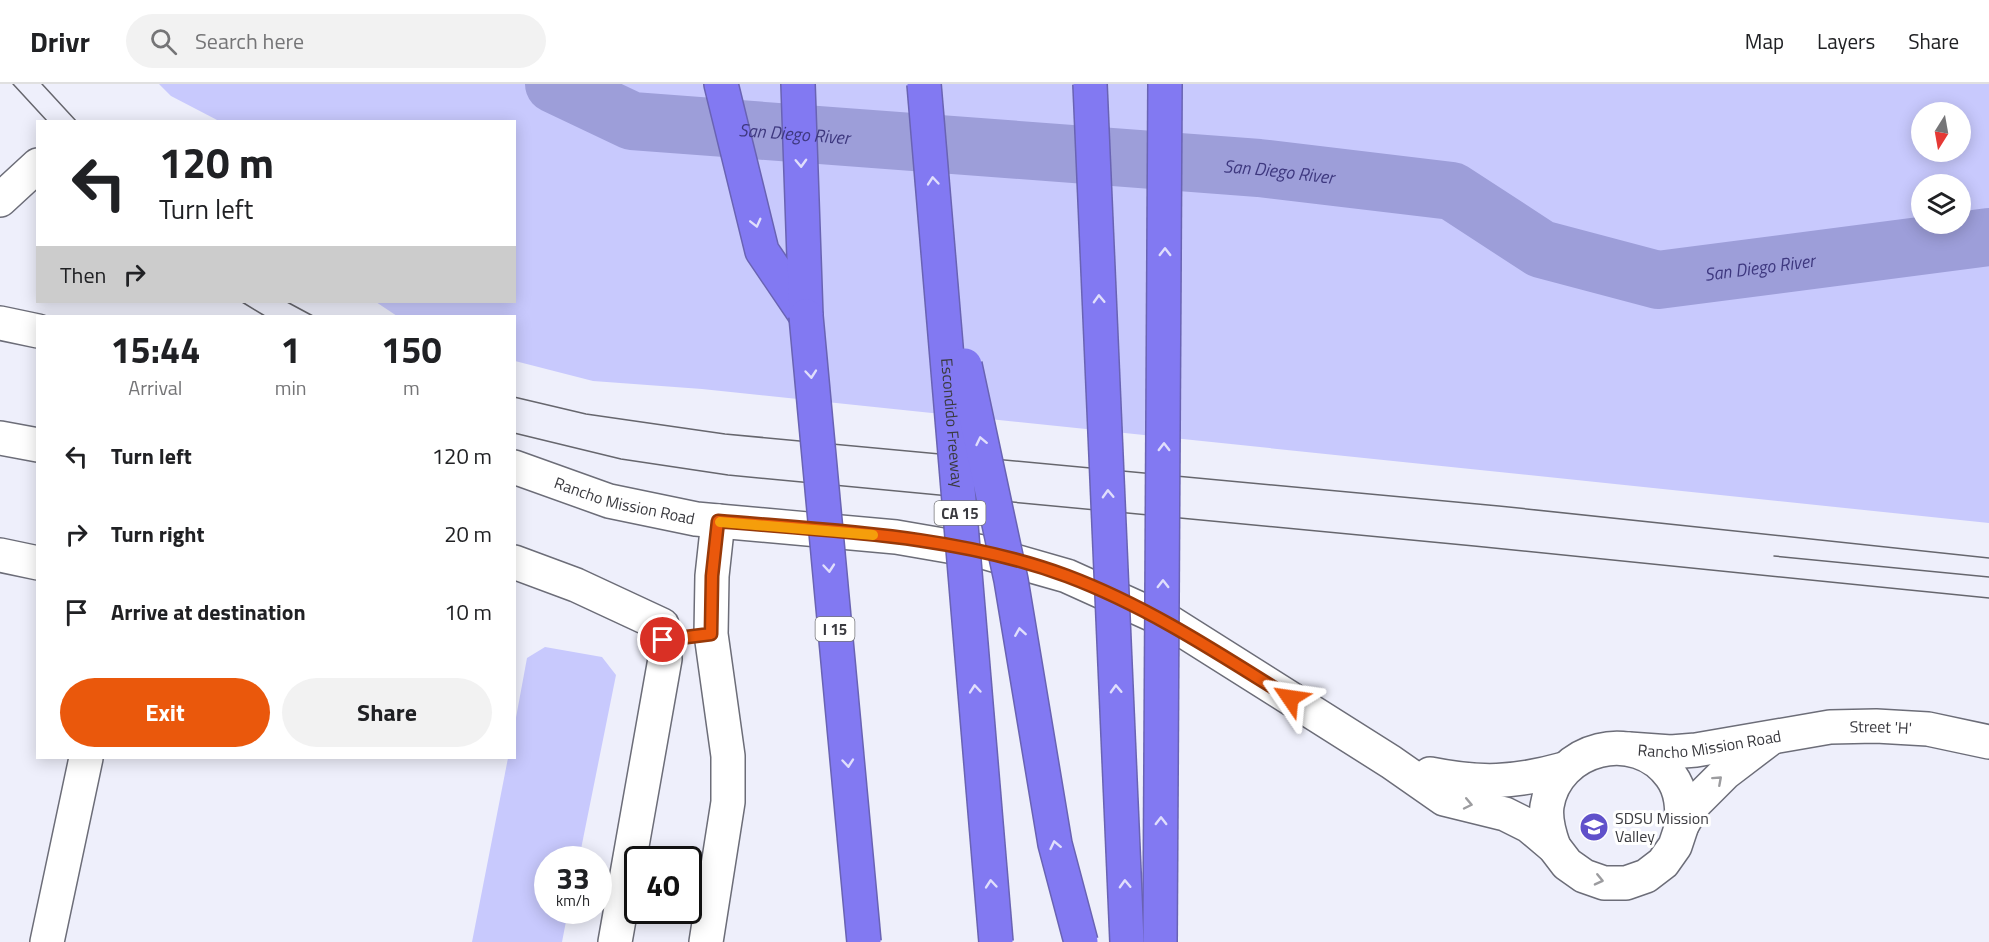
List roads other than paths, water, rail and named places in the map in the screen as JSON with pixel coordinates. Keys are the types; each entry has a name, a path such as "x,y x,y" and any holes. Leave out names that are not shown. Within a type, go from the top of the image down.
{"highway":[{"path":"721,84 762,251 806,316"},
{"path":"798,84 806,316"},
{"name":"Escondido Freeway","path":"924,84 996,942"},
{"path":"1090,84 1127,942"},
{"path":"1160,942 1165,84"},
{"path":"937,231 1011,580 1055,844 1081,942"},
{"name":"I 15","path":"806,316 864,942"}],"street":[{"path":"0,200 36,167"},
{"path":"0,323 36,331"},
{"path":"0,438 36,445"},
{"name":"Rancho Mission Road","path":"516,468 609,501 718,521 897,537 983,552 1067,576 1171,623 1399,767 1444,799 1505,814 1529,826 1554,847 1566,864 1584,876 1604,883 1626,883 1646,876 1663,863 1676,846 1682,825 1694,804 1708,788 1771,738"},
{"path":"705,942 728,802 728,756 711,634 712,576 718,521"},
{"path":"0,555 36,563"},
{"path":"516,563 576,585 662,625 665,659 615,942"},
{"path":"663,640 711,634"},
{"name":"Street 'H'","path":"1771,738 1830,727 1876,726 1928,729 1989,742"},
{"name":"Rancho Mission Road","path":"1554,847 1547,827 1547,806 1553,786 1564,770 1583,755 1605,748 1671,752 1771,738"},
{"name":"Rancho Mission Road","path":"1629,749 1653,759 1671,776 1682,800 1682,825"},
{"path":"47,942 86,759"},
{"name":"Rancho Mission Road","path":"1399,767 1467,781 1498,782 1528,779 1564,770"}],"waterway":[{"name":"San Diego River","path":"554,84 632,121 1259,168 1452,191 1541,249 1658,280 1989,237"}],"tram line":[{"path":"13,84 46,120"},
{"path":"42,84 75,120"},
{"path":"244,303 263,315"},
{"path":"289,303 311,315"},
{"path":"516,397 586,414 725,434 1499,506 1989,558"},
{"path":"516,433 621,459 728,475 1989,598"},
{"path":"1774,556 1989,577"}],"place":[{"name":"SDSU Mission Valley","path":"1594,827"}]}
